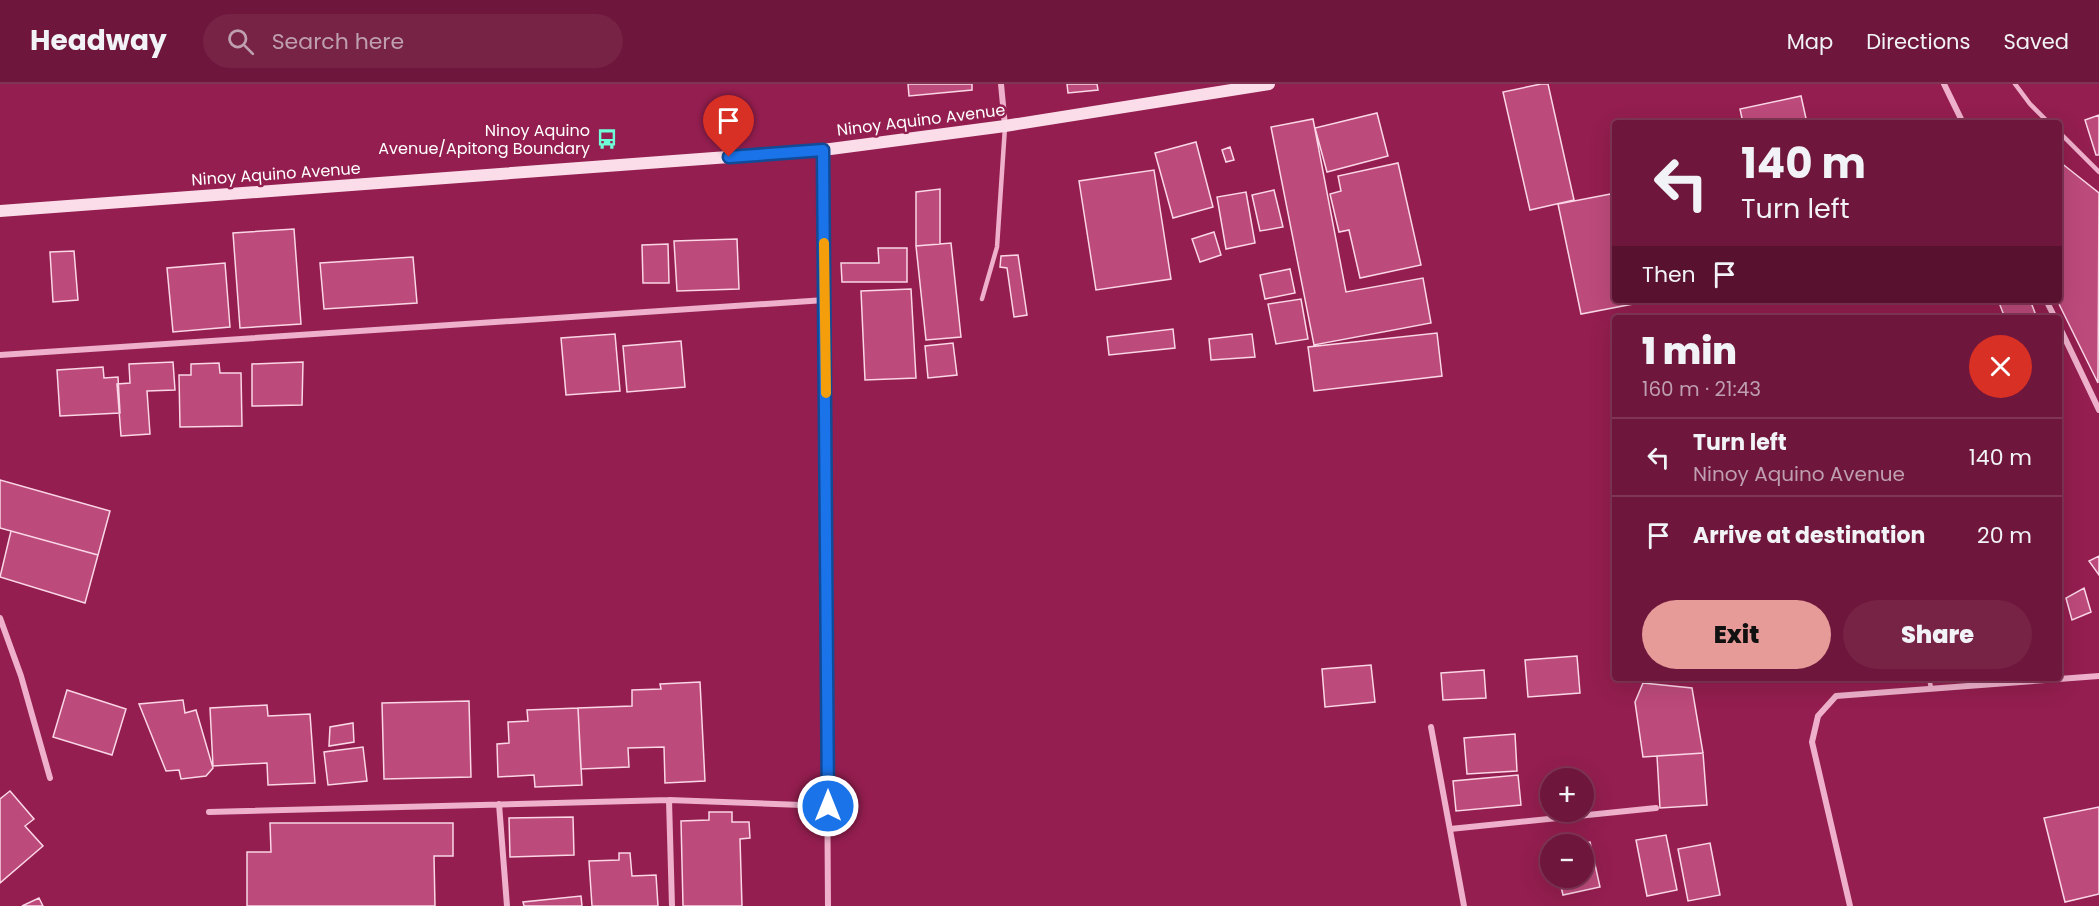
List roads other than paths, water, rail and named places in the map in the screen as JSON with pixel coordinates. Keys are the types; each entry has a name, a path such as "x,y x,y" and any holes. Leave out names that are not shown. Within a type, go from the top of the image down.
{"main road":[{"name":"Ninoy Aquino Avenue","path":"0,211 823,150 1005,126 1269,84"}],"street":[{"path":"1001,84 1005,126"},
{"path":"1944,84 1962,120"},
{"path":"823,150 828,906"},
{"path":"0,355 825,300"},
{"path":"2062,332 2099,410"},
{"path":"0,618 21,676 50,778"},
{"path":"2062,679 2099,676"},
{"path":"1850,906 1812,742 1818,716 1836,696 2029,681"},
{"path":"1431,727 1464,906"},
{"path":"209,812 669,800 828,806"},
{"path":"669,800 672,906"},
{"path":"499,804 507,906"},
{"path":"1450,829 1656,808"}],"lane":[{"path":"2015,84 2046,120"},
{"path":"982,299 997,247 1005,126"},
{"path":"2062,135 2099,172"},
{"path":"1930,681 1931,688"}],"place":[{"name":"Ninoy Aquino Avenue/Apitong Boundary","path":"607,139"}]}
